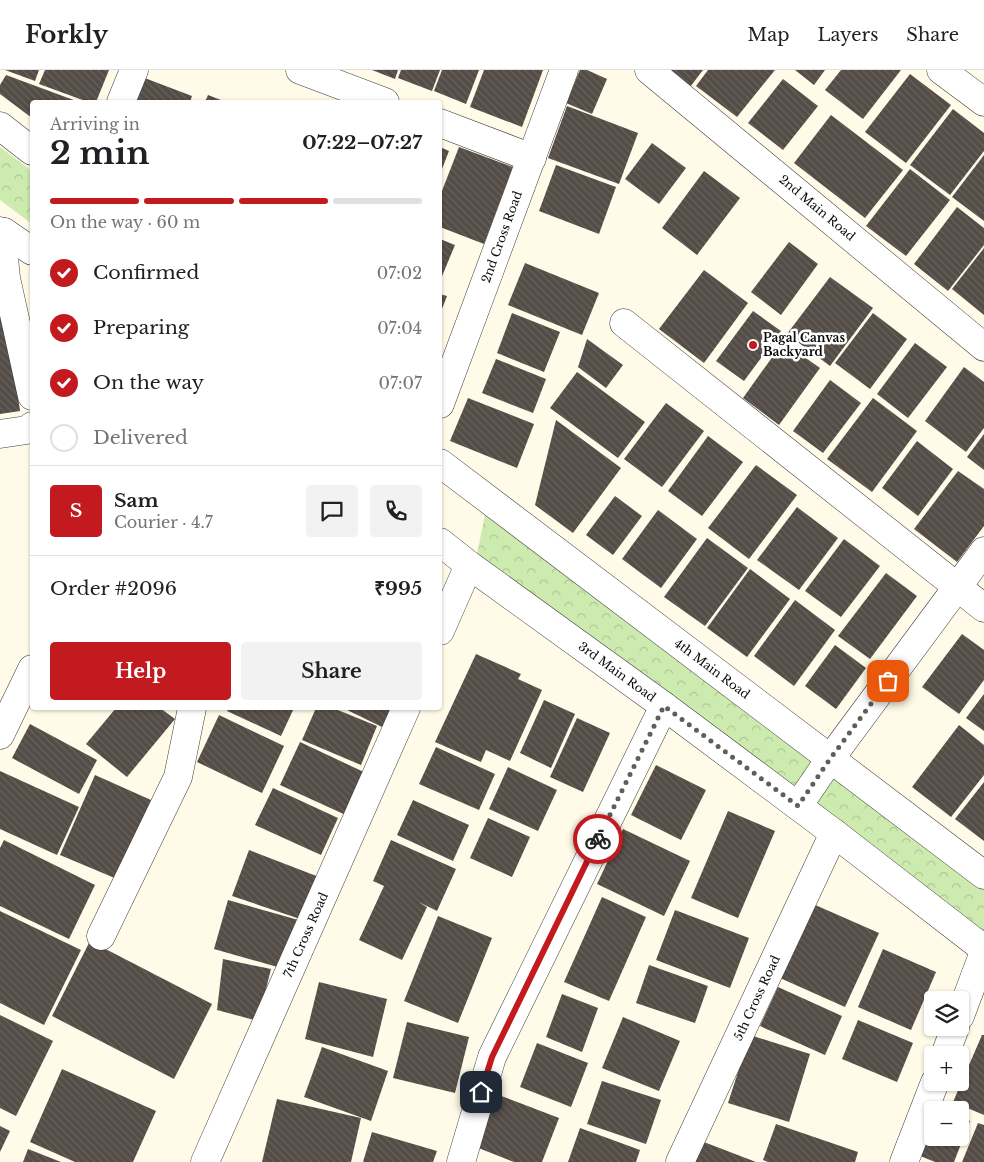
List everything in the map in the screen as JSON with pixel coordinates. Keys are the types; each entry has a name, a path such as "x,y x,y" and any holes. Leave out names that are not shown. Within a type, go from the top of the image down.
{"street":[{"path":"122,100 134,70"},
{"path":"300,70 327,92 373,100"},
{"name":"2nd Cross Road","path":"442,399 564,70"},
{"name":"2nd Main Road","path":"650,70 984,347"},
{"path":"941,70 984,102"},
{"path":"442,124 532,158"},
{"path":"0,126 30,149"},
{"path":"30,251 2,245 6,278 30,387"},
{"path":"624,323 984,608"},
{"path":"0,434 27,430 30,428"},
{"name":"4th Main Road","path":"442,465 984,875"},
{"name":"3rd Main Road","path":"442,544 834,833 984,951"},
{"path":"798,806 830,759 984,551"},
{"path":"442,626 469,565"},
{"path":"1,731 30,673"},
{"path":"461,1162 492,1057 664,706"},
{"path":"101,936 178,777 192,710"},
{"name":"7th Cross Road","path":"205,1162 405,710"},
{"name":"5th Cross Road","path":"680,1162 834,833"},
{"path":"969,992 984,951"},
{"path":"904,1162 932,1091"}],"green space":[{"path":"0,147 30,170 30,222 0,200"},
{"path":"486,510 984,887 984,938 477,554"}],"building":[{"path":"5,70 39,70 35,81"},
{"path":"45,70 109,70 97,100 83,100 39,84"},
{"path":"372,70 398,70 395,79"},
{"path":"401,70 440,70 432,91 398,78"},
{"path":"442,70 479,70 466,104 434,91"},
{"path":"484,70 543,70 522,127 470,107"},
{"path":"580,70 587,70 607,79 592,114 566,103"},
{"path":"659,70 703,70 687,91"},
{"path":"708,70 775,70 737,117 696,86"},
{"path":"795,70 825,70 814,85"},
{"path":"841,70 901,70 863,119 825,90"},
{"path":"910,74 951,105 906,163 865,132"},
{"path":"6,75 74,100 30,100 30,116 0,94 0,85"},
{"path":"142,77 192,96 191,100 133,100"},
{"path":"783,79 818,106 783,150 748,123"},
{"path":"208,95 221,100 206,100"},
{"path":"567,106 638,133 619,184 548,158"},
{"path":"953,109 984,133 984,151 950,195 910,165"},
{"path":"831,115 903,170 865,218 794,163"},
{"path":"652,143 686,168 659,204 625,179"},
{"path":"459,147 513,167 484,244 442,228 442,191"},
{"path":"442,148 449,151 442,169"},
{"path":"984,155 984,221 952,197"},
{"path":"556,165 616,187 599,234 539,211"},
{"path":"910,169 950,200 906,256 866,226"},
{"path":"704,171 740,198 697,255 662,228"},
{"path":"957,207 984,228 984,245 948,291 914,264"},
{"path":"442,240 455,245 442,276"},
{"path":"789,242 818,264 781,315 751,292"},
{"path":"984,248 984,315 952,289"},
{"path":"525,263 599,293 582,335 508,305"},
{"path":"0,267 20,411 0,414"},
{"path":"704,270 748,303 704,363 659,329"},
{"path":"830,277 873,308 830,366 787,334"},
{"path":"442,295 447,296 442,309"},
{"path":"753,311 781,331 744,381 716,361"},
{"path":"512,313 560,332 544,372 497,353"},
{"path":"873,313 907,339 870,389 835,363"},
{"path":"587,339 623,365 606,388 578,367"},
{"path":"783,342 820,368 779,425 743,398"},
{"path":"915,343 947,367 908,418 877,394"},
{"path":"496,359 546,379 533,413 482,393"},
{"path":"964,367 984,382 984,428 966,452 925,421"},
{"path":"577,372 645,422 618,458 550,408"},
{"path":"830,380 861,403 823,453 793,431"},
{"path":"468,398 534,424 517,468 450,441"},
{"path":"873,398 917,431 872,492 827,459"},
{"path":"666,403 704,431 662,487 624,459"},
{"path":"556,420 621,468 573,533 535,505"},
{"path":"984,434 984,470 967,457"},
{"path":"708,436 743,462 702,516 668,491"},
{"path":"917,441 953,469 918,516 882,488"},
{"path":"756,465 797,495 749,559 708,528"},
{"path":"958,471 984,489 984,526 957,562 914,529"},
{"path":"615,496 642,516 613,555 586,535"},
{"path":"797,507 838,538 799,590 757,560"},
{"path":"658,510 697,539 661,588 622,559"},
{"path":"707,538 748,568 705,626 664,597"},
{"path":"844,539 880,566 841,617 805,591"},
{"path":"750,569 790,599 747,657 707,628"},
{"path":"886,573 917,596 870,659 838,636"},
{"path":"795,600 835,630 794,686 754,656"},
{"path":"962,634 984,650 984,680 959,714 922,687"},
{"path":"835,645 866,668 836,709 805,686"},
{"path":"476,654 521,674 518,679 542,690 510,761 486,750 481,762 435,742"},
{"path":"984,694 984,731 966,718"},
{"path":"544,700 575,714 551,768 520,753"},
{"path":"114,710 163,710 175,719 127,777 86,744"},
{"path":"228,710 293,710 281,736"},
{"path":"315,710 338,710 377,726 361,765 302,740"},
{"path":"347,710 390,710 382,727"},
{"path":"219,715 284,746 262,793 197,762"},
{"path":"577,718 610,733 583,792 550,777"},
{"path":"30,724 97,760 79,794 12,758"},
{"path":"959,725 984,745 984,775 951,817 912,787"},
{"path":"300,742 368,774 348,816 280,785"},
{"path":"436,747 495,774 479,810 419,784"},
{"path":"656,765 706,790 681,840 631,815"},
{"path":"508,767 557,790 538,831 489,809"},
{"path":"0,771 79,807 57,855 0,829"},
{"path":"95,775 151,800 117,879 60,855"},
{"path":"984,782 984,841 955,819"},
{"path":"273,788 338,818 321,855 255,825"},
{"path":"413,800 469,825 453,861 397,835"},
{"path":"728,811 775,831 738,918 691,898"},
{"path":"488,818 530,837 512,877 470,858"},
{"path":"623,829 690,861 664,916 597,884"},
{"path":"4,840 95,885 69,939 0,906 0,848"},
{"path":"391,840 456,869 437,911 419,902 427,907 402,960 359,940 384,886 373,881"},
{"path":"249,850 319,877 303,920 232,896"},
{"path":"602,897 646,917 609,1001 564,982"},
{"path":"228,900 302,921 288,970 214,949"},
{"path":"813,904 879,933 845,1007 780,978"},
{"path":"675,910 749,938 730,988 656,960"},
{"path":"0,911 81,950 44,1025 0,1003"},
{"path":"438,916 492,938 458,1023 404,1001"},
{"path":"90,941 212,1004 174,1079 52,1016"},
{"path":"883,949 936,972 928,991 924,991 924,1000 911,1030 858,1007"},
{"path":"223,959 271,969 258,1021 217,1010"},
{"path":"649,965 708,986 695,1023 636,1003"},
{"path":"319,982 387,999 373,1057 305,1039"},
{"path":"778,987 842,1016 825,1055 760,1026"},
{"path":"562,994 598,1008 582,1052 546,1037"},
{"path":"0,1015 53,1041 16,1116 0,1108"},
{"path":"623,1017 680,1041 659,1091 602,1068"},
{"path":"858,1020 913,1043 897,1082 842,1059"},
{"path":"407,1022 469,1037 455,1093 393,1078"},
{"path":"750,1035 810,1054 789,1122 728,1103"},
{"path":"982,1035 984,1035 984,1115 969,1109 969,1101 953,1101 958,1091 969,1091 969,1065"},
{"path":"537,1043 588,1063 571,1107 520,1087"},
{"path":"322,1047 388,1071 371,1121 304,1097"},
{"path":"62,1069 156,1111 133,1162 75,1162 30,1142"},
{"path":"602,1081 661,1100 646,1144 587,1124"},
{"path":"496,1094 559,1118 542,1162 514,1162 476,1147"},
{"path":"277,1099 361,1118 351,1162 262,1162"},
{"path":"978,1123 984,1125 984,1162 962,1162"},
{"path":"776,1124 858,1152 855,1162 768,1162 763,1160"},
{"path":"0,1126 10,1131 0,1152"},
{"path":"580,1128 640,1150 636,1162 568,1162"},
{"path":"372,1132 437,1151 433,1162 363,1162"},
{"path":"696,1139 756,1162 687,1162"},
{"path":"924,1140 924,1146 960,1146 954,1162 935,1162 918,1155"},
{"path":"28,1149 61,1162 23,1162"}],"way so far":[{"path":"598,839 664,706 798,806 888,681"}],"place":[{"name":"Pagal Canvas Backyard","path":"753,345"}],"route":[{"path":"481,1092 492,1057 598,839"}]}
